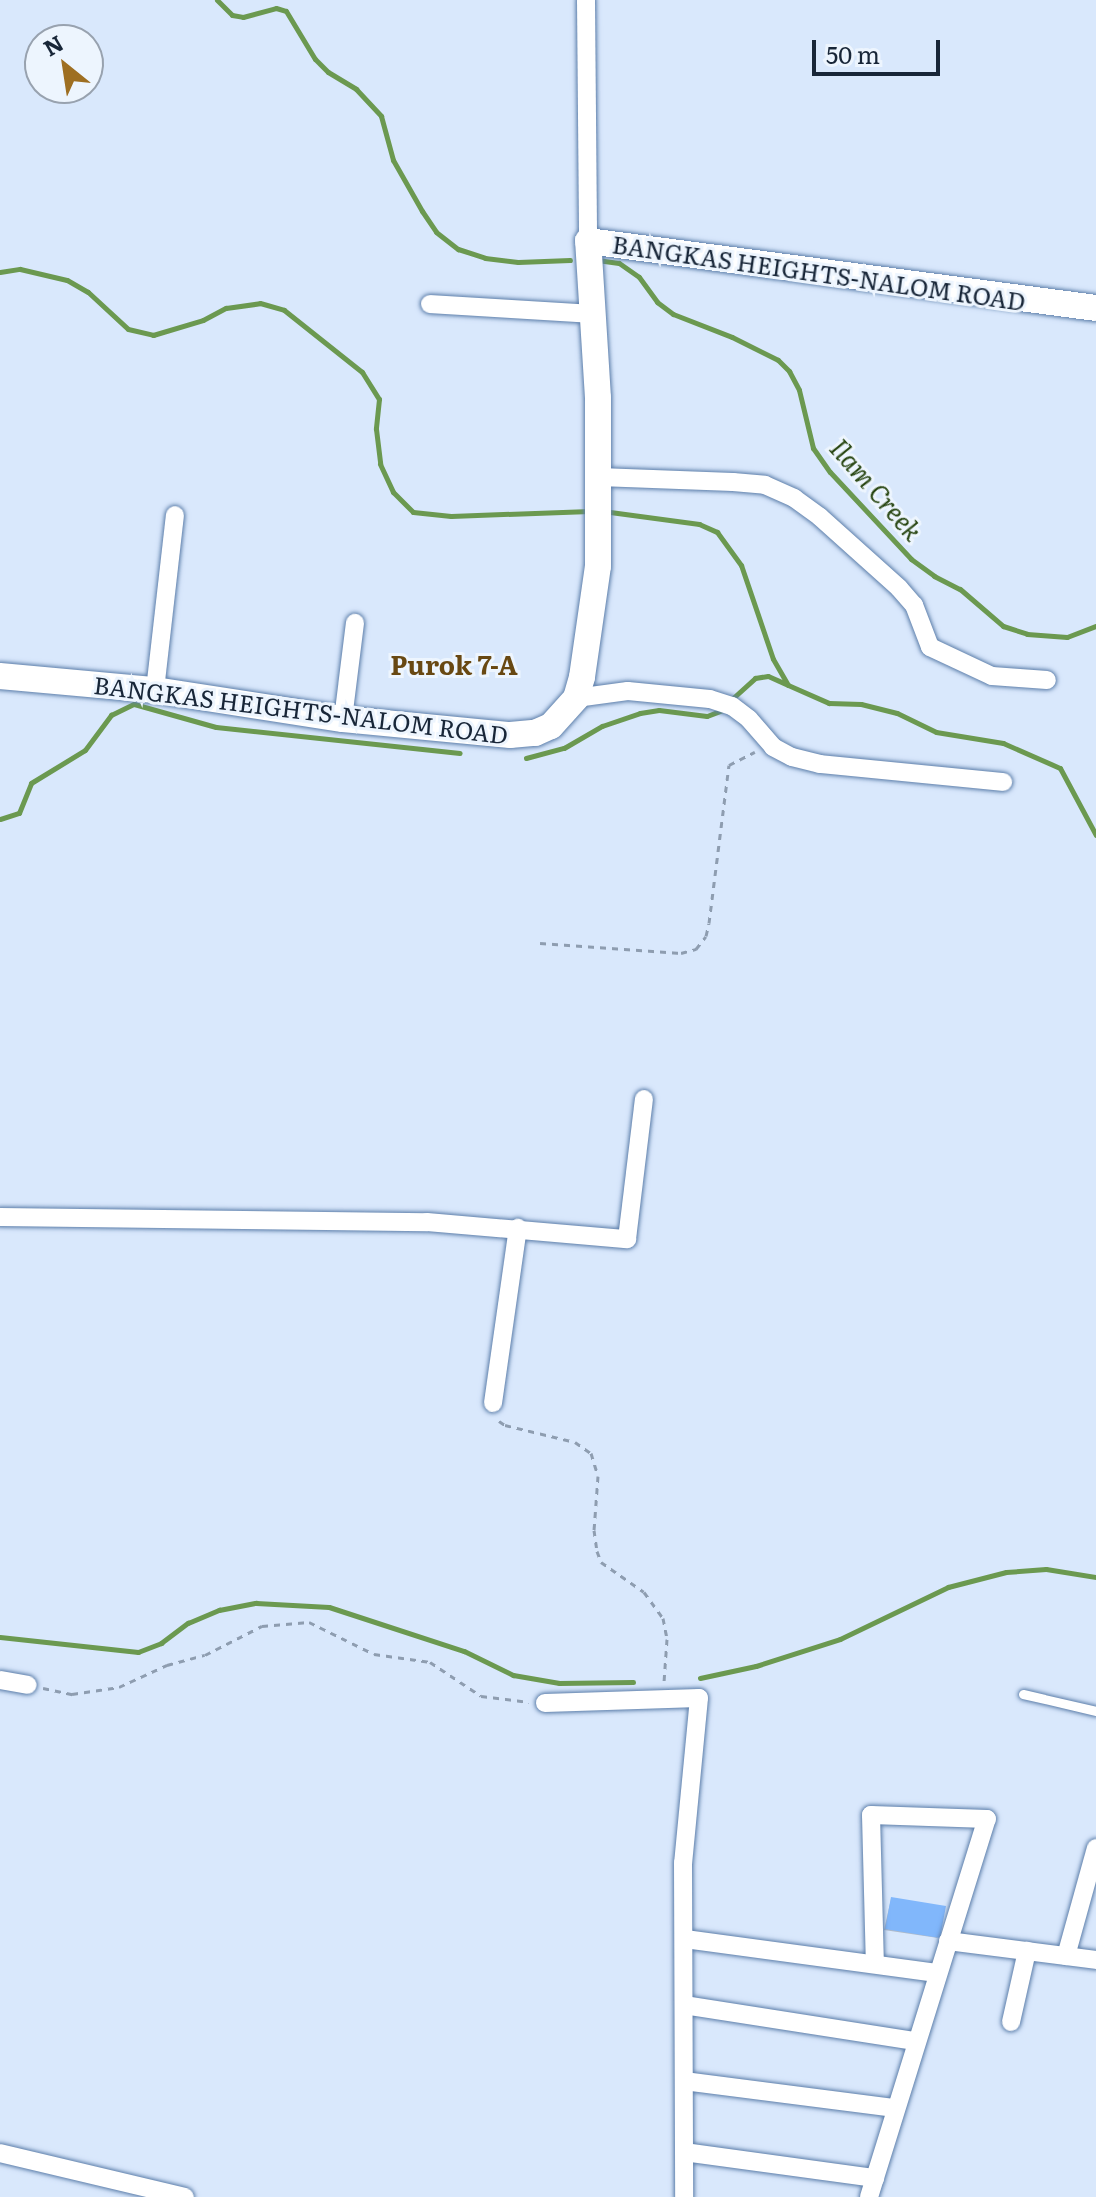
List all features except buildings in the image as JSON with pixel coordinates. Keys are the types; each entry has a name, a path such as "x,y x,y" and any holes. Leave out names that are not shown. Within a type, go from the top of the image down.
{"street":[{"path":"586,0 588,241"},
{"name":"BANGKAS HEIGHTS-NALOM ROAD","path":"0,676 155,690 343,719 510,735 535,733 551,726 576,698 588,644 598,566 599,477 588,241 1096,308"},
{"path":"430,304 593,314"},
{"path":"599,477 765,485 794,498 820,517 899,588 914,605 930,647 992,676 1047,680"},
{"path":"155,690 175,515"},
{"path":"343,719 355,623"},
{"path":"576,698 628,691 710,699 732,706 749,719 773,747 792,757 820,764 1003,782"},
{"path":"0,1217 427,1222 627,1239 644,1099"},
{"path":"493,1403 518,1228"},
{"path":"0,1680 28,1685"},
{"path":"545,1703 699,1698 683,1863 684,2197"},
{"path":"869,2197 915,2041 987,1819 871,1815 875,1963"},
{"path":"1066,1956 1091,1884 1096,1848"},
{"path":"685,1939 937,1973"},
{"path":"948,1941 1096,1960"},
{"path":"1011,2022 1027,1951"},
{"path":"684,2005 915,2041"},
{"path":"684,2081 895,2108"},
{"path":"684,2152 875,2178"},
{"path":"0,2153 185,2197"}],"lane":[{"path":"1023,1694 1096,1711"}],"path":[{"path":"540,943 681,953 696,949 706,936 709,923 729,765 742,756 773,747"},
{"path":"493,1403 493,1412 505,1425 575,1442 591,1453 598,1476 594,1530 601,1562 644,1592 663,1618 667,1639 661,1700"},
{"path":"28,1685 72,1694 94,1693 205,1655 243,1632 262,1626 309,1622 374,1654 430,1662 481,1696 545,1703"}],"waterway":[{"name":"Ilam Creek","path":"217,0 232,15 243,17 276,8 286,11 315,59 328,72 356,89 381,116 393,160 422,211 436,232 458,249 485,258 518,262 570,260"},
{"name":"Ilam Creek","path":"597,260 619,263 639,277 657,302 673,314 732,337 778,360 789,371 799,390 813,448 830,472 911,559 934,576 960,589 1003,626 1027,634 1067,637 1096,626"},
{"path":"0,272 20,269 67,280 88,292 128,329 153,335 203,320 226,308 260,303 284,310 362,372 379,399 376,429 380,464 393,492 413,512 451,516 590,511"},
{"path":"610,512 699,524 717,532 741,565 773,659 788,685 829,703 861,704 897,713 936,732 1003,743 1060,768 1096,835"},
{"path":"733,698 755,678 768,676 786,684"},
{"path":"0,819 19,813 31,783 85,750 111,715 134,704 216,727 460,753"},
{"path":"526,758 564,748 602,726 640,713 659,710 707,716 723,710"},
{"path":"700,1678 756,1666 840,1639 948,1587 1006,1572 1046,1569 1096,1577"},
{"path":"0,1637 138,1652 161,1643 188,1623 219,1610 256,1603 329,1607 464,1651 513,1675 559,1683 633,1682"}],"district":[{"name":"Purok 7-A","path":"454,664"}]}
